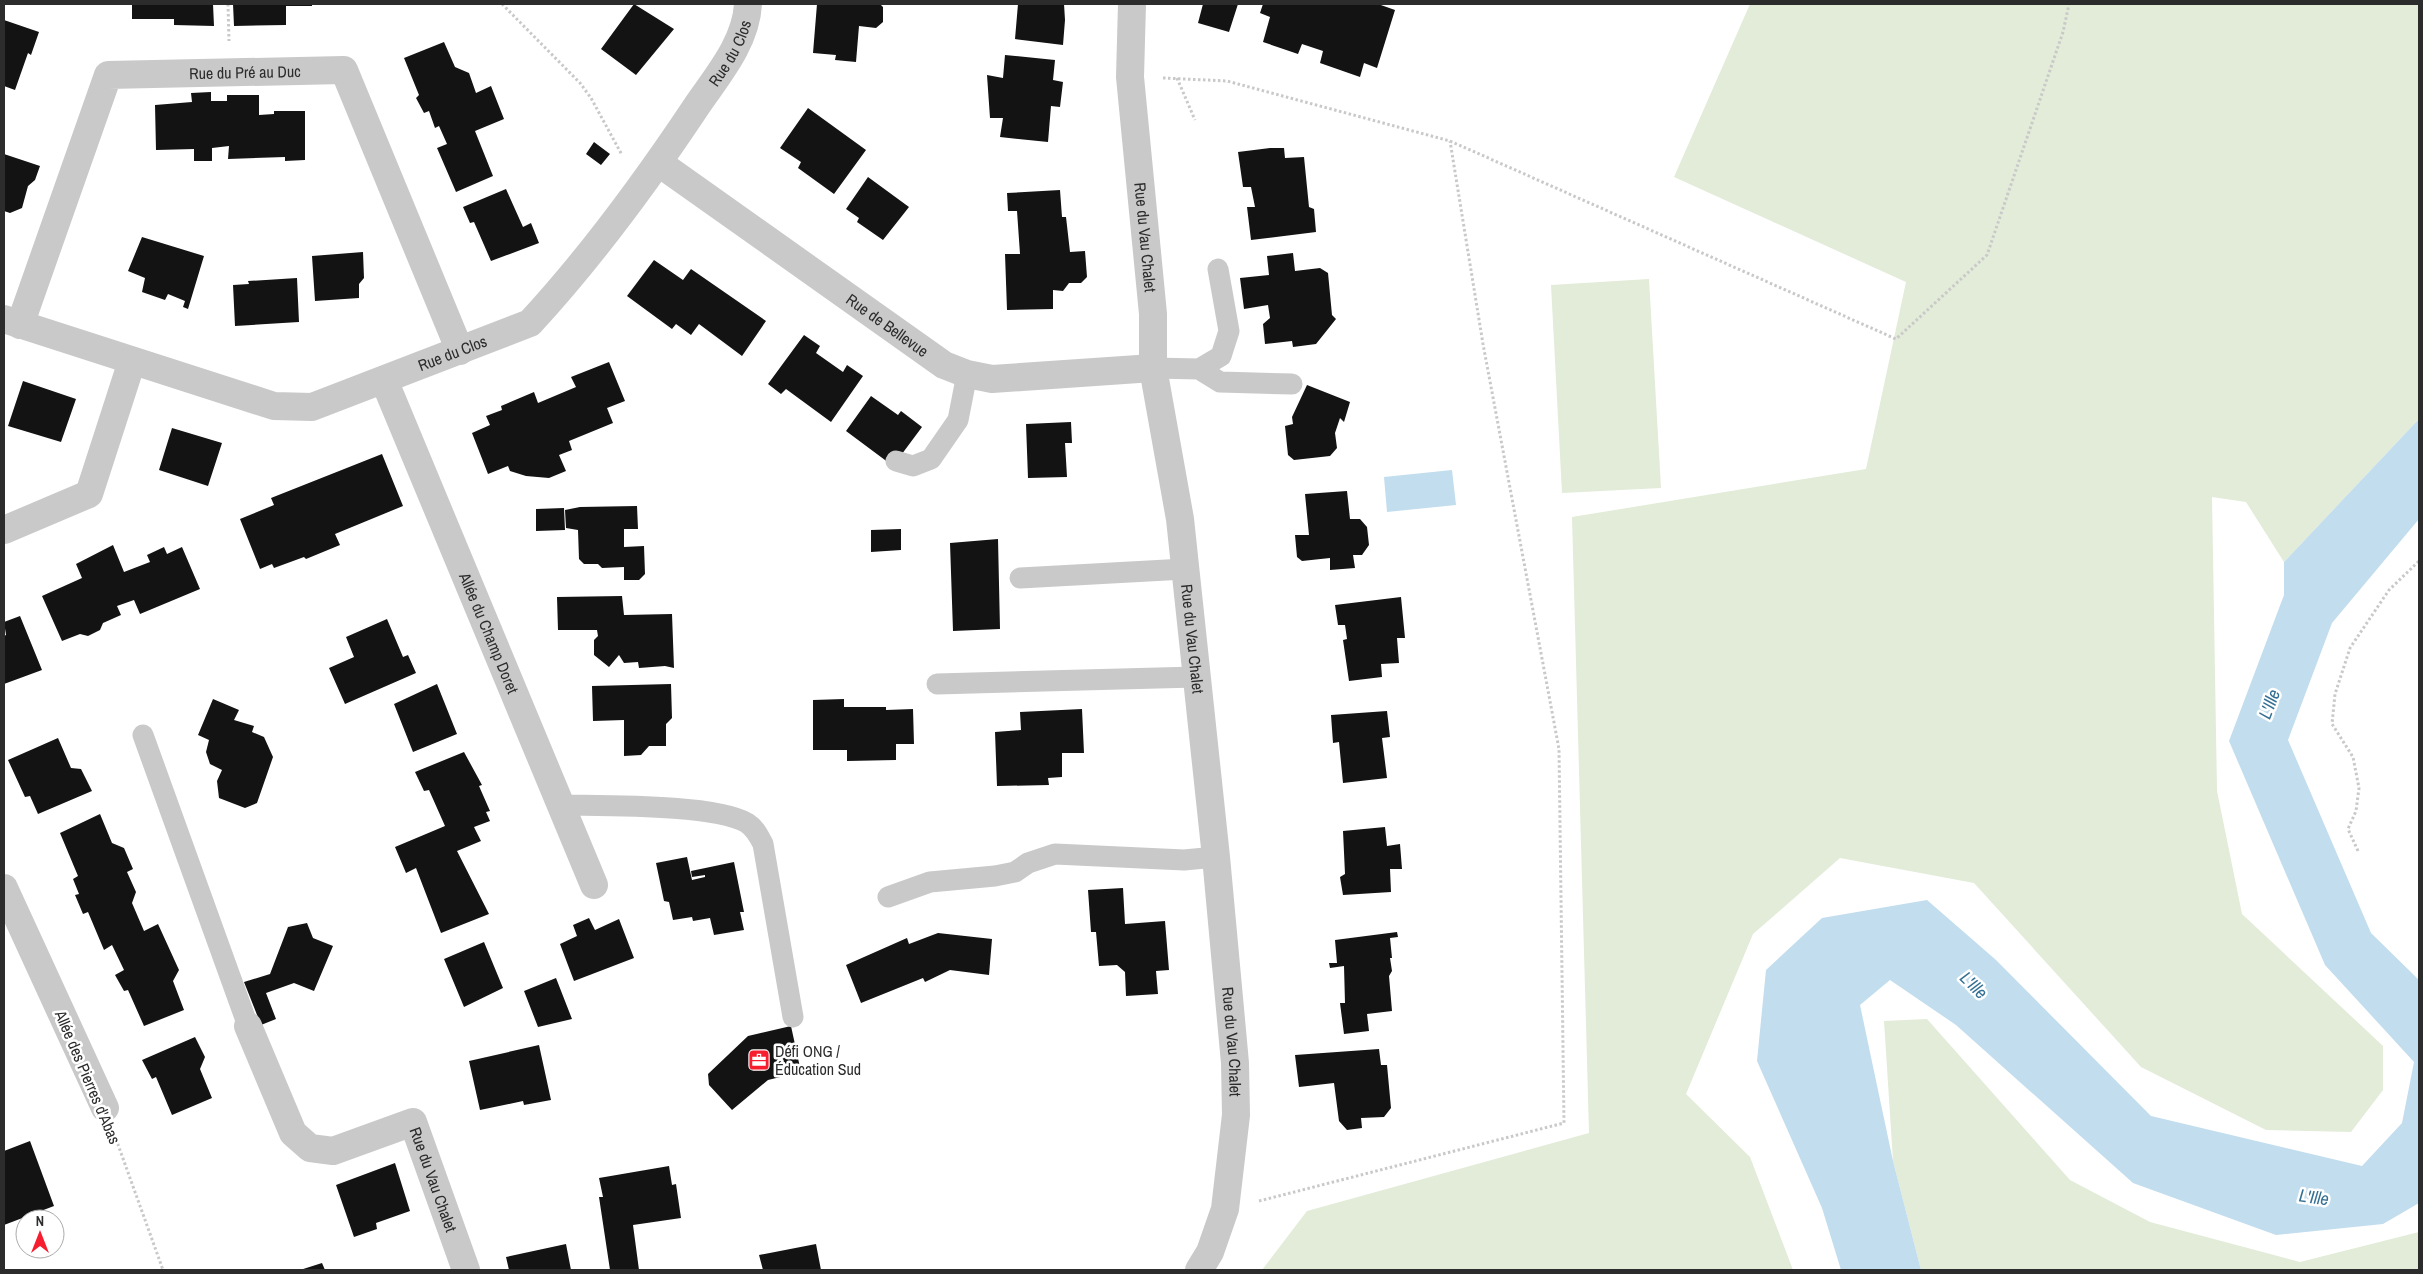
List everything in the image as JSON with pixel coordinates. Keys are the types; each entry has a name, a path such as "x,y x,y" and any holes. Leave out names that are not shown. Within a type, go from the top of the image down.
{"street":[{"name":"Rue du Clos","path":"12,322 274,406 312,407 530,323 555,296 658,163 731,55 746,22 748,4"},
{"name":"Rue du Vau Chalet","path":"1132,4 1130,76 1153,314 1152,368 1180,519 1216,858 1235,1063 1236,1115 1225,1209 1210,1252 1199,1270"},
{"name":"Rue du Pré au Duc","path":"12,322 108,75 344,70 460,351"},
{"name":"Rue de Bellevue","path":"658,163 944,365 967,374 992,378 1152,368"},
{"path":"4,530 89,494 132,361"},
{"name":"Allée du Champ Doret","path":"384,380 562,804 594,886"},
{"name":"Allée des Pierres d'Abas","path":"4,888 104,1108"},
{"name":"Rue du Vau Chalet","path":"248,1026 293,1133 310,1148 333,1151 413,1122 466,1270"}],"lane":[{"path":"1199,369 1221,356 1229,331 1218,269"},
{"path":"1152,368 1199,369 1220,382 1292,384"},
{"path":"896,461 914,466 931,459 958,420 967,374"},
{"path":"1020,578 1185,569"},
{"path":"937,684 1196,678"},
{"path":"143,735 248,1026"},
{"path":"562,804 654,808 705,813 726,816 749,824 763,844 793,1017"},
{"path":"888,897 930,882 995,876 1015,872 1028,863 1055,854 1184,860 1216,858"}],"path":[{"path":"502,4 580,83 592,98 623,157 658,163"},
{"path":"1130,76 1227,81 1450,141 1896,339 1987,255 2063,32 2069,4"},
{"path":"1177,78 1195,120"},
{"path":"1225,1209 1564,1123 1560,749 1483,344 1450,141"},
{"path":"2358,851 2348,829 2356,811 2359,788 2353,756 2332,724 2335,694 2350,648 2389,590 2419,561"},
{"name":"Allée des Pierres d'Abas","path":"104,1108 163,1270"}],"green space":[{"path":"1750,4 2419,4 2419,419 2284,562 2246,502 2212,497 2217,791 2242,914 2383,1046 2383,1090 2351,1132 2266,1130 2141,1067 1974,883 1840,858 1753,934 1686,1094 1750,1157 1793,1270 1262,1270 1307,1211 1589,1133 1572,517 1866,469 1906,282 1674,177"},
{"path":"1649,279 1661,488 1562,493 1551,285"},
{"path":"1927,1019 2070,1180 2150,1222 2300,1262 2419,1232 2419,1270 1921,1270 1893,1161 1884,1021"}],"water":[{"name":"L'Ille","path":"2419,419 2419,519 2332,623 2288,740 2371,933 2419,980 2419,1203 2383,1224 2276,1235 2133,1183 1956,1025 1890,980 1860,1005 1893,1161 1921,1270 1841,1270 1822,1208 1757,1061 1766,970 1822,918 1927,900 1996,960 2151,1116 2362,1166 2402,1123 2414,1062 2325,965 2229,741 2284,595 2284,562"},
{"path":"1452,470 1456,505 1387,512 1384,477"}],"building":[{"path":"132,4 213,4 214,26 174,25 174,19 132,19"},
{"path":"233,4 312,4 312,6 286,6 286,25 234,26"},
{"path":"634,4 674,29 636,75 601,49"},
{"path":"817,4 880,4 883,7 883,22 876,28 859,26 856,62 835,60 836,55 813,53"},
{"path":"1018,4 1064,4 1063,45 1015,39"},
{"path":"1203,4 1238,4 1229,32 1198,23"},
{"path":"1263,4 1378,4 1395,10 1377,68 1364,63 1360,77 1320,63 1323,51 1302,44 1298,54 1263,42 1270,17 1260,13"},
{"path":"4,20 39,32 31,55 28,53 15,90 4,86"},
{"path":"444,42 455,67 469,73 476,93 491,86 504,119 475,131 493,176 456,192 437,148 447,144 439,126 435,128 429,111 424,113 416,98 419,95 404,58"},
{"path":"1005,55 1055,60 1053,80 1063,82 1060,107 1051,106 1048,142 1000,137 1003,118 990,118 987,75 1003,78"},
{"path":"211,92 211,101 227,101 227,95 259,95 259,115 274,114 274,111 305,111 305,160 285,161 285,157 228,159 229,146 212,148 212,161 194,161 194,149 156,150 155,105 192,102 191,93"},
{"path":"808,108 866,150 834,194 798,168 801,162 780,148"},
{"path":"594,142 610,154 601,165 586,154"},
{"path":"1284,148 1285,158 1304,157 1309,207 1314,209 1316,232 1251,240 1247,207 1255,207 1251,187 1243,187 1238,152"},
{"path":"4,154 40,166 35,180 28,186 22,208 10,213 4,211"},
{"path":"868,177 909,207 883,240 857,222 859,218 846,209"},
{"path":"506,189 523,227 531,223 539,243 491,261 474,222 470,223 463,207"},
{"path":"1060,190 1062,217 1066,217 1070,252 1085,251 1087,277 1081,283 1069,283 1063,291 1053,290 1053,309 1007,310 1005,254 1020,254 1017,211 1008,211 1007,193"},
{"path":"142,237 204,256 188,309 183,307 185,301 168,294 165,300 142,292 145,278 128,271"},
{"path":"363,252 364,278 359,284 359,298 315,301 312,256"},
{"path":"1293,253 1295,271 1320,268 1328,273 1332,315 1336,319 1316,344 1293,347 1292,341 1265,344 1263,324 1270,318 1268,305 1244,309 1240,278 1269,275 1267,256"},
{"path":"654,260 683,280 691,269 766,321 742,356 699,324 691,335 676,324 672,329 627,296"},
{"path":"297,278 299,322 235,326 233,285 249,284 248,281"},
{"path":"804,335 820,346 816,353 843,372 847,365 863,376 831,422 786,389 781,394 768,384"},
{"path":"609,362 625,401 607,408 613,423 569,441 572,450 559,455 566,471 549,478 526,476 510,471 508,466 488,474 472,433 490,425 486,416 502,410 501,406 534,392 538,403 576,387 571,377"},
{"path":"23,381 76,399 61,442 8,426"},
{"path":"1307,385 1350,402 1344,422 1340,418 1335,433 1337,448 1330,456 1294,460 1288,455 1285,426 1293,424 1292,417"},
{"path":"871,396 898,415 901,411 922,427 893,466 846,431"},
{"path":"1071,422 1072,443 1065,443 1067,477 1028,478 1026,424"},
{"path":"172,428 222,443 208,486 159,470"},
{"path":"382,454 403,506 335,534 340,545 306,559 304,557 274,568 272,564 260,569 240,519 274,505 271,498"},
{"path":"1347,491 1350,519 1360,519 1367,527 1369,545 1362,555 1353,555 1355,568 1330,570 1330,558 1302,561 1297,557 1295,535 1309,535 1305,494"},
{"path":"637,506 638,529 624,529 624,547 644,546 645,574 639,580 624,580 624,567 602,568 598,564 584,564 579,559 578,530 566,528 565,510 580,507"},
{"path":"564,508 565,530 536,531 536,509"},
{"path":"901,529 901,550 871,552 871,530"},
{"path":"998,539 1000,629 953,631 950,543"},
{"path":"113,545 124,572 150,562 147,555 164,547 167,554 182,547 200,589 140,614 134,600 117,606 121,615 103,623 100,630 88,636 80,634 62,641 42,596 82,578 76,564"},
{"path":"622,596 624,615 672,614 674,668 665,666 639,668 638,662 624,663 619,655 609,667 594,655 594,640 598,636 597,630 558,630 557,597"},
{"path":"1401,597 1405,638 1397,638 1399,663 1381,664 1382,677 1349,681 1343,640 1347,639 1345,625 1338,625 1335,605"},
{"path":"20,616 42,670 4,684 4,636 6,635 4,622"},
{"path":"387,619 403,657 408,655 416,673 345,704 329,668 354,657 346,637"},
{"path":"437,684 457,734 413,752 394,704"},
{"path":"671,684 672,718 666,724 666,746 649,746 641,755 624,756 624,720 593,721 592,686"},
{"path":"213,699 239,710 234,720 254,726 252,732 264,737 273,757 257,803 245,808 219,798 217,781 222,770 210,764 206,752 209,740 198,735"},
{"path":"844,699 844,707 886,707 886,710 913,709 914,744 896,744 896,760 847,761 847,750 813,750 813,700"},
{"path":"1082,709 1084,753 1062,753 1062,777 1048,778 1049,785 997,786 995,732 1021,730 1020,712"},
{"path":"1387,711 1390,737 1382,738 1387,778 1343,783 1339,742 1333,743 1331,715"},
{"path":"58,738 71,768 81,769 92,791 38,814 30,796 25,797 8,760"},
{"path":"464,752 482,785 479,786 490,811 486,812 490,821 474,827 481,841 457,851 489,914 441,933 416,868 406,873 395,847 445,826 429,790 424,791 415,772"},
{"path":"100,814 112,843 124,848 133,869 127,872 136,892 132,903 144,931 158,924 179,970 173,981 184,1010 144,1026 128,990 124,991 115,975 124,970 112,945 104,950 88,912 83,914 75,895 79,894 73,879 78,876 60,833"},
{"path":"1385,827 1387,846 1400,844 1402,869 1390,869 1391,892 1343,895 1340,877 1345,874 1343,831"},
{"path":"687,857 692,880 705,877 705,875 692,877 691,871 734,862 744,912 740,912 744,930 714,935 710,918 693,921 692,917 673,920 669,902 664,901 656,863"},
{"path":"1123,888 1125,924 1165,921 1169,970 1156,971 1158,994 1126,996 1125,972 1117,965 1099,966 1096,932 1091,932 1088,890"},
{"path":"589,918 595,930 619,919 634,958 574,981 560,944 577,936 573,925"},
{"path":"307,923 313,938 333,946 314,991 294,983 266,993 276,1019 261,1025 244,982 270,974 288,927"},
{"path":"1397,932 1398,937 1390,938 1392,971 1389,976 1392,1011 1367,1014 1369,1031 1344,1034 1340,1003 1345,1003 1344,966 1330,968 1329,963 1337,963 1335,940"},
{"path":"938,933 992,939 989,975 950,970 925,982 923,978 861,1003 846,965 907,938 909,944"},
{"path":"484,942 503,988 464,1007 444,959"},
{"path":"556,978 572,1019 538,1027 524,991"},
{"path":"791,1026 801,1072 768,1080 732,1110 709,1085 708,1074 748,1036"},
{"path":"195,1037 205,1057 200,1069 212,1098 172,1115 156,1077 152,1079 142,1060"},
{"path":"539,1045 551,1100 524,1105 523,1101 480,1110 469,1061"},
{"path":"1379,1049 1381,1065 1387,1065 1391,1108 1384,1117 1361,1118 1362,1128 1347,1130 1339,1121 1334,1083 1299,1087 1295,1055"},
{"path":"30,1141 54,1206 46,1209 15,1209 15,1221 4,1225 4,1151"},
{"path":"395,1163 410,1211 376,1223 377,1229 354,1237 336,1185"},
{"path":"669,1166 672,1185 676,1184 681,1218 633,1225 639,1270 610,1270 599,1197 603,1197 599,1178"},
{"path":"566,1244 571,1270 509,1270 506,1257"},
{"path":"816,1244 821,1270 763,1270 759,1255"},
{"path":"322,1263 325,1270 300,1270"}],"place":[{"name":"Défi ONG / Éducation Sud","path":"759,1060"}]}
